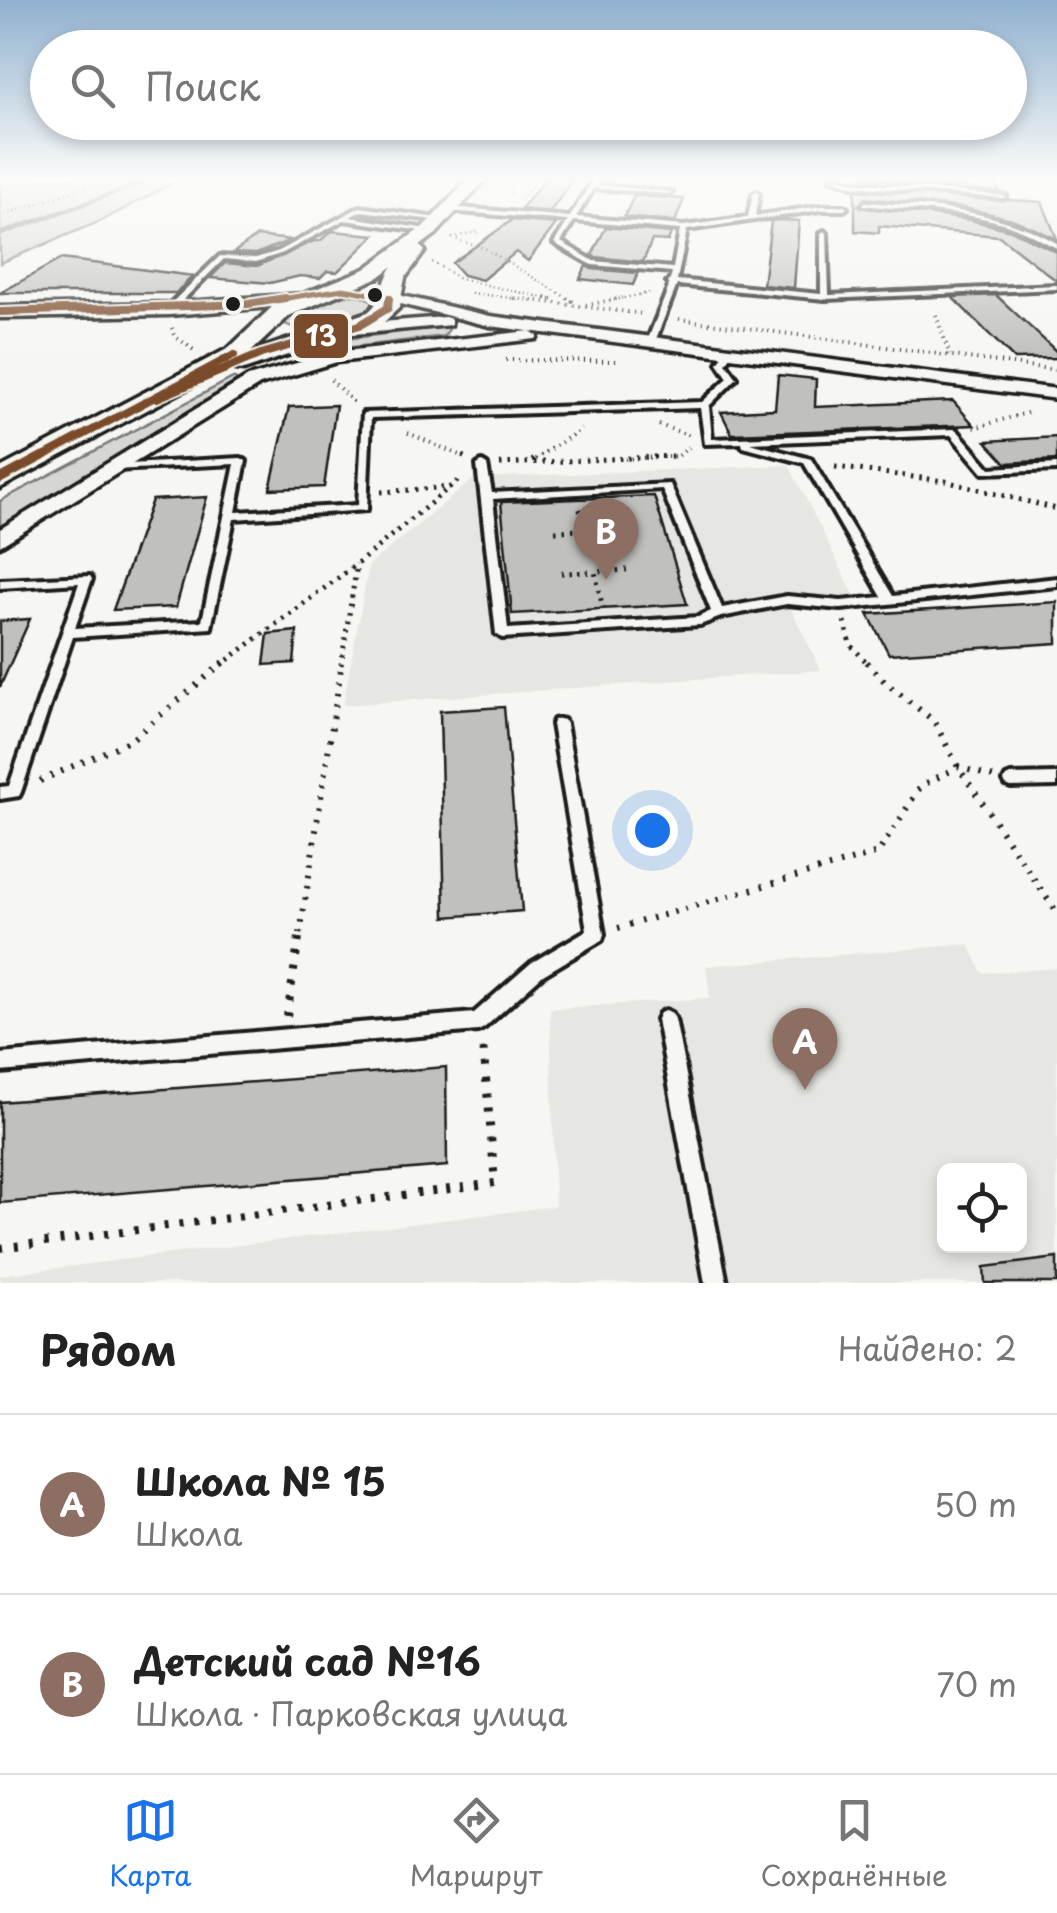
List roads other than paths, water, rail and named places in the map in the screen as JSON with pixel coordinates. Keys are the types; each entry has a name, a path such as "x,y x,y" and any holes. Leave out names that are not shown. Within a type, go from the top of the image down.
{"main road":[{"path":"0,479 157,398 246,345 281,310 372,273 416,238"},
{"path":"157,398 262,354 337,332 384,312 390,304 395,278 426,238"},
{"path":"170,314 364,290 389,298"},
{"path":"0,312 236,316 268,323 294,335 337,332"},
{"path":"236,316 251,330 246,345"}],"street":[{"path":"389,298 490,321"},
{"path":"446,345 480,334 478,327 459,321"},
{"path":"337,332 490,321 1057,394"},
{"path":"0,539 254,381 335,357 579,331"}],"lane":[{"path":"170,314 222,257 256,260 306,238"},
{"path":"560,238 557,243 592,263 674,270"},
{"path":"652,339 672,285 682,238"},
{"path":"824,238 826,297"},
{"path":"672,285 826,297 1057,288"},
{"path":"229,516 362,508 366,415 704,405 733,378 722,362 730,352"},
{"path":"704,405 708,442 954,432 987,471 1057,468"},
{"path":"731,441 808,461 888,597"},
{"path":"68,633 207,625 241,460 114,468"},
{"path":"482,465 502,634 700,621 718,613 786,600 841,605 1057,582"},
{"path":"487,496 666,486 718,613"},
{"path":"0,584 86,579 7,793"},
{"path":"0,1062 478,1022 538,969 596,934 560,724"},
{"path":"1011,782 1057,780"},
{"path":"666,1020 716,1283"}],"place":[{"name":"Детский сад №16","path":"606,580"},
{"name":"Школа № 15","path":"805,1090"}]}
